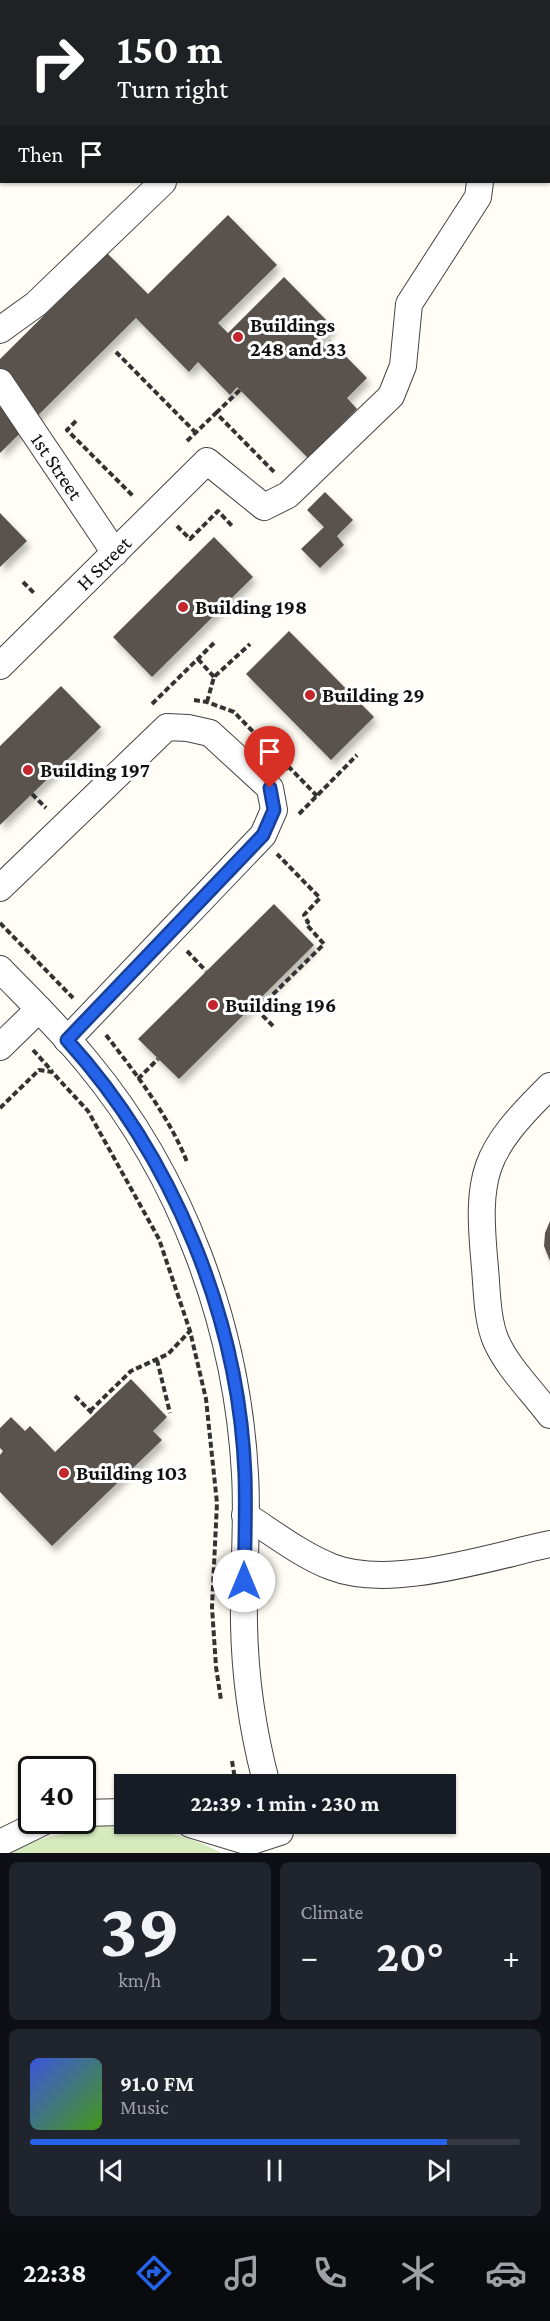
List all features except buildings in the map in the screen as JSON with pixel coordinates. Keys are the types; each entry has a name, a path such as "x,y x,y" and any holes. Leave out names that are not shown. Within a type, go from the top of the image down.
{"street":[{"path":"0,330 36,304 162,183"},
{"name":"H Street","path":"0,666 207,461 264,507 288,495 391,396 403,366 409,304 478,197 480,183"},
{"name":"1st Street","path":"0,382 115,553"},
{"path":"0,888 166,727 188,728 210,733 270,788 274,810 263,835 67,1040"},
{"path":"0,969 67,1040 117,1102 147,1149 185,1220 205,1274 228,1355 240,1422 245,1475 247,1667 253,1715 265,1774"},
{"path":"0,1047 39,1009"},
{"path":"550,1086 514,1121 495,1148 484,1179 480,1212 487,1297 495,1340 510,1364 550,1414"},
{"path":"245,1515 308,1556 334,1568 372,1575 417,1573 550,1544"},
{"path":"96,1813 114,1812"},
{"path":"0,1843 18,1832"},
{"path":"223,1834 249,1842 282,1836"}],"path":[{"path":"116,352 196,433"},
{"path":"216,413 240,390"},
{"path":"76,421 67,430 133,496"},
{"path":"159,509 190,539 218,511 233,527"},
{"path":"23,582 35,594"},
{"path":"152,704 213,643"},
{"path":"207,702 214,676 250,644"},
{"path":"198,659 214,676"},
{"path":"185,701 207,702 234,712 316,796"},
{"path":"296,808 296,817 357,754"},
{"path":"288,765 294,785"},
{"path":"32,794 51,814"},
{"path":"268,861 282,847"},
{"path":"273,1026 257,1010 324,944 306,924 308,922 304,915 320,898 276,854"},
{"path":"182,946 206,971"},
{"path":"138,1079 158,1059"},
{"path":"0,1108 39,1070 52,1072 88,1111 159,1239 190,1331 206,1398 217,1503 212,1607 216,1667 222,1702"},
{"path":"90,1411 131,1371 168,1354 190,1331"},
{"path":"157,1360 170,1413"},
{"path":"75,1396 94,1415"},
{"path":"230,1750 234,1774"}],"green space":[{"path":"96,1827 114,1827 114,1834 178,1835 221,1853 12,1853 32,1841 64,1834 96,1834"}],"place":[{"name":"Buildings 248 and 33","path":"238,337"},
{"name":"Building 198","path":"183,607"},
{"name":"Building 29","path":"310,695"},
{"name":"Building 197","path":"28,770"},
{"name":"Building 196","path":"213,1005"},
{"name":"Building 103","path":"64,1473"}],"route":[{"path":"244,1581 245,1475 240,1422 232,1375 212,1293 185,1220 147,1149 117,1102 67,1040 263,835 274,810 270,788"}]}
